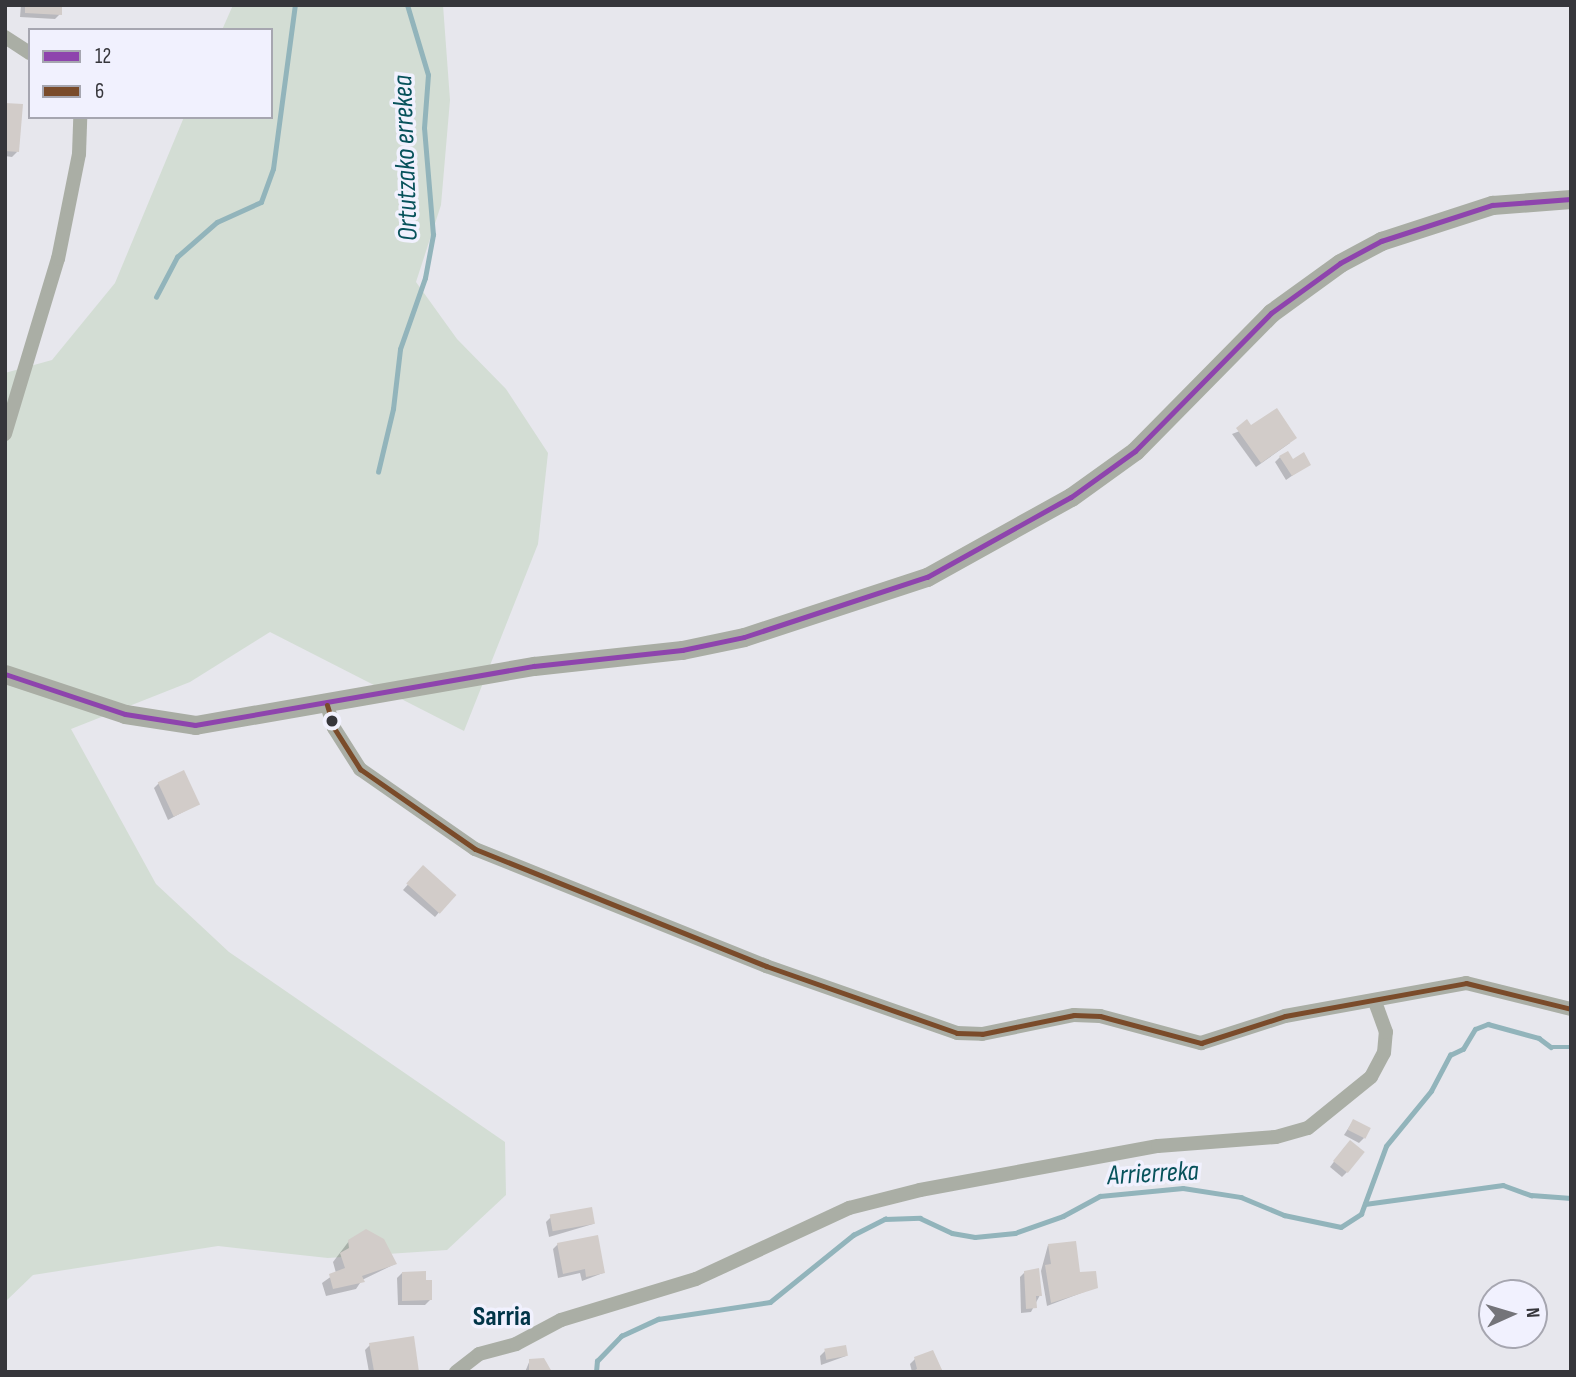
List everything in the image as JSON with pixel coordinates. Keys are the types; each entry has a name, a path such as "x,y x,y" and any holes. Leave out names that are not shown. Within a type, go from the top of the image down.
{"street":[{"path":"5,37 28,52"},
{"path":"5,434 58,259 79,153 80,119"},
{"path":"5,674 124,714 169,724 230,721 534,666 707,646 917,581 963,560 1101,478 1142,444 1271,313 1340,262 1381,240 1464,212 1571,199"},
{"path":"327,705 334,728 360,769 475,849 766,965 957,1033 982,1034 1074,1016 1100,1016 1201,1043 1284,1016 1466,983 1571,1009"},
{"path":"456,1372 479,1354 516,1344 561,1321 696,1279 849,1208 931,1188 1158,1146 1276,1137 1308,1128 1371,1077 1384,1053 1386,1032 1376,1001"}],"shaded area":[{"path":"233,5 443,5 450,100 441,205 416,282 457,339 506,389 548,453 538,544 464,731 270,632 190,682 71,729 156,884 229,952 505,1142 506,1195 447,1250 328,1258 218,1246 33,1275 5,1302 5,373 52,360 115,283 183,119 273,119 273,28 223,28"}],"building":[{"path":"25,5 62,5 62,15 25,13"},
{"path":"5,103 23,104 19,152 5,151"},
{"path":"1277,408 1297,438 1261,463 1236,428 1247,419 1251,425"},
{"path":"1288,451 1293,459 1304,452 1311,465 1292,476 1279,456"},
{"path":"184,770 200,804 174,817 158,782"},
{"path":"423,865 456,895 440,914 406,884"},
{"path":"1353,1119 1371,1128 1365,1139 1348,1130"},
{"path":"1350,1140 1365,1152 1348,1173 1333,1161"},
{"path":"592,1207 595,1224 553,1231 550,1214"},
{"path":"366,1229 384,1239 397,1264 362,1276 365,1282 333,1289 329,1274 345,1268 340,1253 349,1248 348,1240"},
{"path":"598,1235 605,1273 586,1277 585,1269 563,1274 557,1243"},
{"path":"1076,1241 1080,1272 1096,1271 1098,1288 1051,1303 1045,1265 1051,1264 1048,1244"},
{"path":"1039,1268 1042,1296 1036,1296 1037,1308 1026,1309 1024,1271"},
{"path":"426,1271 426,1280 432,1280 432,1300 402,1301 402,1272"},
{"path":"414,1336 419,1372 374,1371 369,1343"},
{"path":"846,1345 848,1356 826,1360 824,1349"},
{"path":"933,1350 943,1372 911,1372 917,1369 914,1357"},
{"path":"544,1358 552,1372 529,1372 529,1359"}],"waterway":[{"path":"156,297 177,257 217,222 261,202 273,169 295,5"},
{"name":"Ortutzako errekea","path":"378,472 393,409 400,349 425,278 433,235 424,128 428,75 407,5"},
{"name":"Arrierreka","path":"596,1372 597,1361 621,1336 658,1319 770,1302 853,1235 885,1219 920,1218 952,1233 975,1237 1015,1233 1063,1216 1100,1196 1183,1188 1241,1197 1284,1215 1341,1227 1361,1214 1386,1146 1431,1091 1450,1055 1463,1049 1475,1029 1488,1024 1539,1038 1551,1047 1571,1047"},
{"path":"1365,1204 1503,1185 1531,1195 1571,1198"}],"transit line":[{"name":"12","path":"5,674 125,714 195,725 534,666 682,650 744,637 927,577 1071,497 1135,451 1271,313 1340,263 1381,241 1492,205 1571,199"},
{"name":"6","path":"327,705 334,728 360,769 475,849 766,966 957,1033 982,1034 1074,1015 1100,1016 1201,1043 1285,1016 1466,983 1571,1009"}],"district":[{"name":"Sarria","path":"502,1317"}]}
